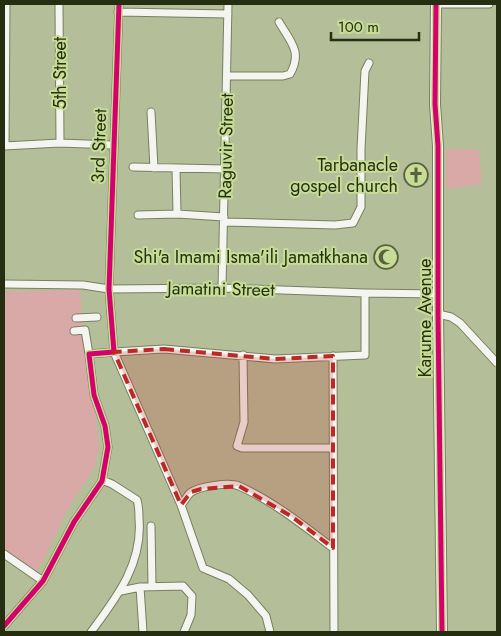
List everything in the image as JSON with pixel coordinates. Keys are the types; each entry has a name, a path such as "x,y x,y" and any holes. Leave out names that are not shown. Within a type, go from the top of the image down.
{"main road":[{"name":"Karume Avenue","path":"436,4 435,104 438,146 442,632"}],"street":[{"path":"6,4 4,146 60,143 113,145"},
{"name":"5th Street","path":"59,4 60,143"},
{"name":"3rd Street","path":"114,352 109,289 119,4"},
{"name":"Raguvir Street","path":"222,288 228,4"},
{"path":"436,4 489,4"},
{"path":"118,12 228,14"},
{"path":"227,76 283,76 290,74 296,61 295,49 279,22"},
{"path":"138,215 177,214 224,220 335,225 354,222 362,207 362,134 365,71 369,63"},
{"path":"151,112 154,168"},
{"path":"133,167 225,169"},
{"path":"176,168 177,214"},
{"name":"Jamatini Street","path":"4,284 83,285 109,289 222,288 438,294"},
{"path":"89,354 164,349 276,359 365,355 364,293"},
{"path":"438,314 451,316 460,322 497,363"},
{"path":"76,318 97,316"},
{"path":"4,626 43,581 74,522 102,480 108,447 105,426 94,395 85,330 74,331"},
{"path":"114,352 181,505 203,568 228,579 248,595 266,616 270,632"},
{"path":"243,355 244,422 237,446 242,448 333,448"},
{"path":"333,356 334,632"},
{"path":"91,632 121,591 134,561 140,540 138,502 102,480"},
{"path":"181,505 191,492 215,485 239,486 291,516 333,548"},
{"path":"151,526 152,586"},
{"path":"4,554 43,581"},
{"path":"121,591 152,586 183,586 188,589 192,596 191,615 184,632"},
{"path":"140,587 143,632"}],"highlighted area":[{"path":"164,349 275,359 333,356 333,548 291,516 239,486 201,489 191,492 181,505 114,352"}],"shaded area":[{"path":"446,149 479,150 482,184 446,189"},
{"path":"80,290 89,395 95,410 99,448 94,468 67,510 41,565 36,571 4,550 4,291"}],"cycle path":[{"path":"4,626 43,581 74,522 102,481 108,447 105,426 94,395 89,354 114,352 109,289 119,4"},
{"path":"436,4 435,104 438,146 442,632"}],"place":[{"name":"Tarbanacle gospel church","path":"416,175"},
{"name":"Shi'a Imami Isma'ili Jamatkhana","path":"386,257"}]}
